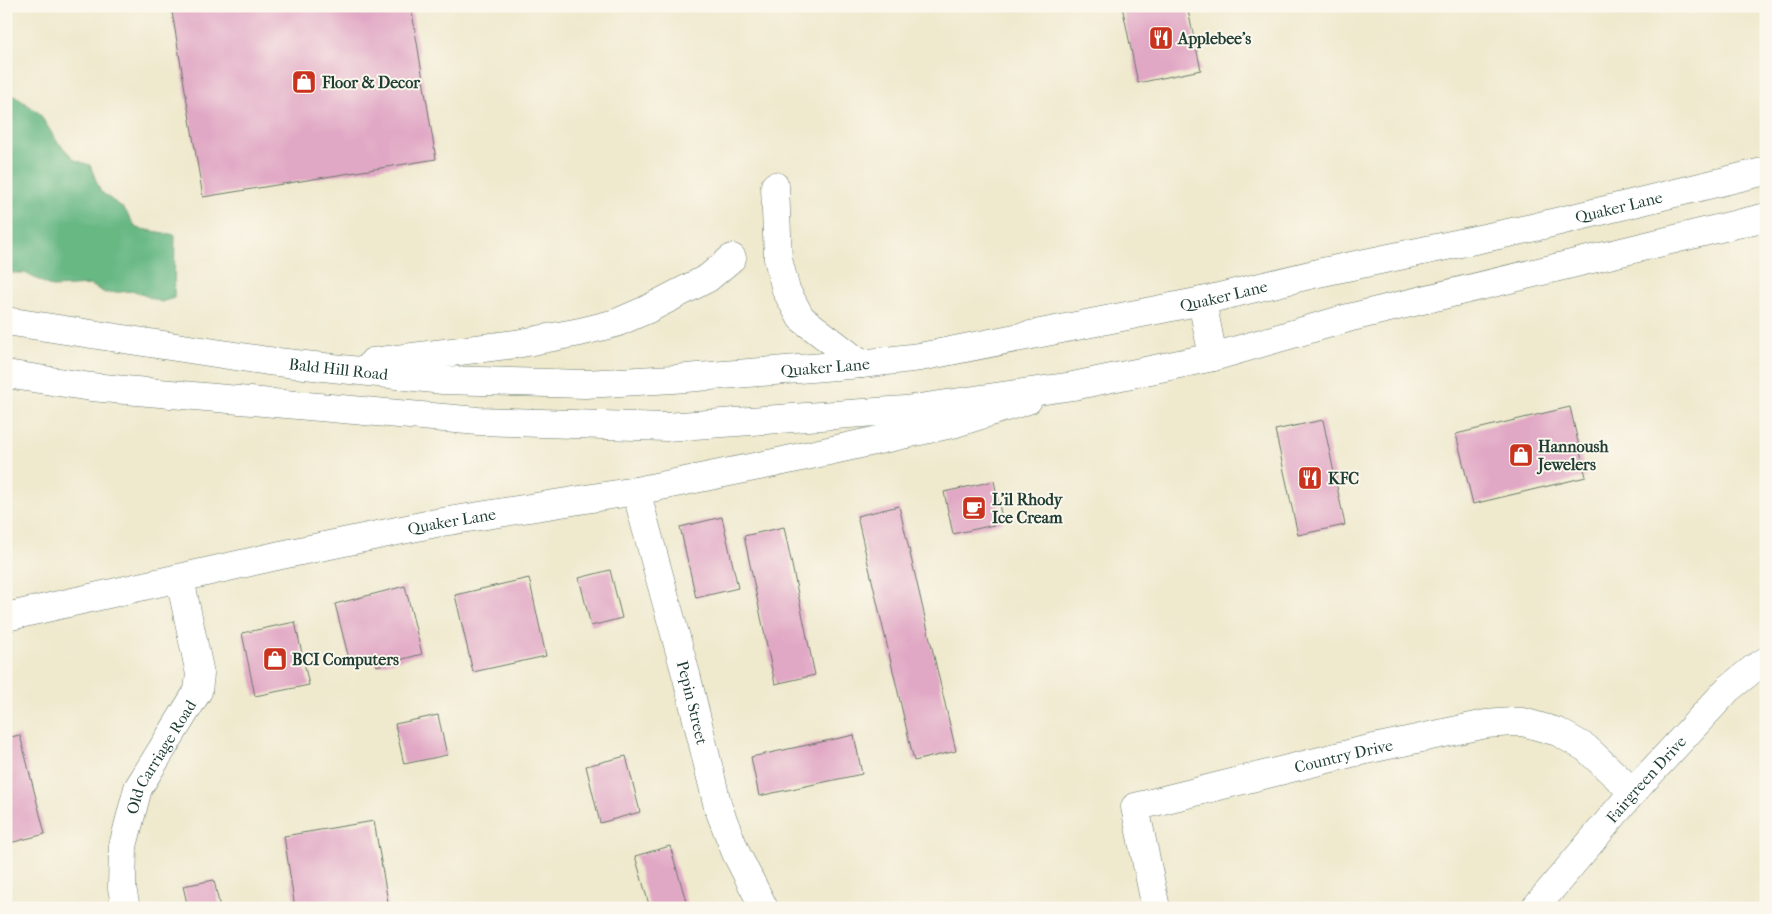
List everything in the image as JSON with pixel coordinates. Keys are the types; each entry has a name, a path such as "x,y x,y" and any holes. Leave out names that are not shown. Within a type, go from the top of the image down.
{"main road":[{"name":"Quaker Lane","path":"673,379 861,364 912,358 1202,301 1318,273 1527,228 1766,171"},
{"path":"775,186 778,259 786,290 801,318 861,364"},
{"name":"Quaker Lane","path":"6,374 91,387 478,421 666,427 905,410 1072,386 1214,357 1348,318 1766,217"},
{"path":"320,368 516,344 616,323 646,310 708,278 732,258"},
{"path":"1202,301 1214,357"},
{"name":"Bald Hill Road","path":"6,321 320,368 443,380 585,384 673,379"},
{"name":"Quaker Lane","path":"6,617 282,555 451,520 517,511 774,464 956,423 1072,386"},
{"name":"Pepin Street","path":"636,490 687,678 718,807 736,853 764,908"},
{"name":"Old Carriage Road","path":"126,908 122,888 123,846 138,788 198,691 200,674 180,579"},
{"name":"Fairgreen Drive","path":"1535,908 1633,792 1728,689 1752,669 1766,661"},
{"name":"Country Drive","path":"1156,908 1135,807 1356,752 1486,724 1523,722 1558,732 1586,748 1633,792"}],"green space":[{"path":"6,90 39,113 56,140 75,160 90,165 100,191 125,210 136,228 175,235 174,298 161,302 134,291 105,293 91,285 52,287 25,273 6,273"}],"building":[{"name":"Floor & Decor","path":"171,6 411,6 436,159 203,197"},
{"name":"Applebee's","path":"1122,6 1187,6 1201,70 1138,83"},
{"name":"Hannoush Jewelers","path":"1570,407 1586,477 1473,504 1456,434"},
{"name":"KFC","path":"1323,420 1345,525 1298,535 1275,430"},
{"name":"L'il Rhody Ice Cream","path":"994,481 1003,523 953,534 944,492"},
{"path":"899,506 956,751 914,761 857,516"},
{"path":"722,517 738,588 696,598 680,527"},
{"path":"784,527 815,675 775,684 744,536"},
{"path":"610,570 622,618 591,626 579,578"},
{"path":"529,578 546,656 473,672 455,595"},
{"path":"405,586 422,654 377,666 373,653 349,659 335,604"},
{"name":"BCI Computers","path":"295,622 309,685 255,696 242,633"},
{"path":"438,715 447,755 404,764 395,724"},
{"path":"20,735 45,834 6,844 6,738"},
{"path":"854,735 862,774 759,796 751,757"},
{"path":"626,756 640,812 600,823 586,766"},
{"path":"374,821 389,908 295,908 284,836"},
{"path":"670,846 688,908 650,908 635,856"},
{"path":"214,880 220,908 188,908 183,886"}],"place":[{"name":"Applebee's","path":"1161,38"},
{"name":"Floor & Decor","path":"304,82"},
{"name":"Hannoush Jewelers","path":"1521,455"},
{"name":"KFC","path":"1310,478"},
{"name":"L'il Rhody Ice Cream","path":"974,508"},
{"name":"BCI Computers","path":"275,659"}]}
